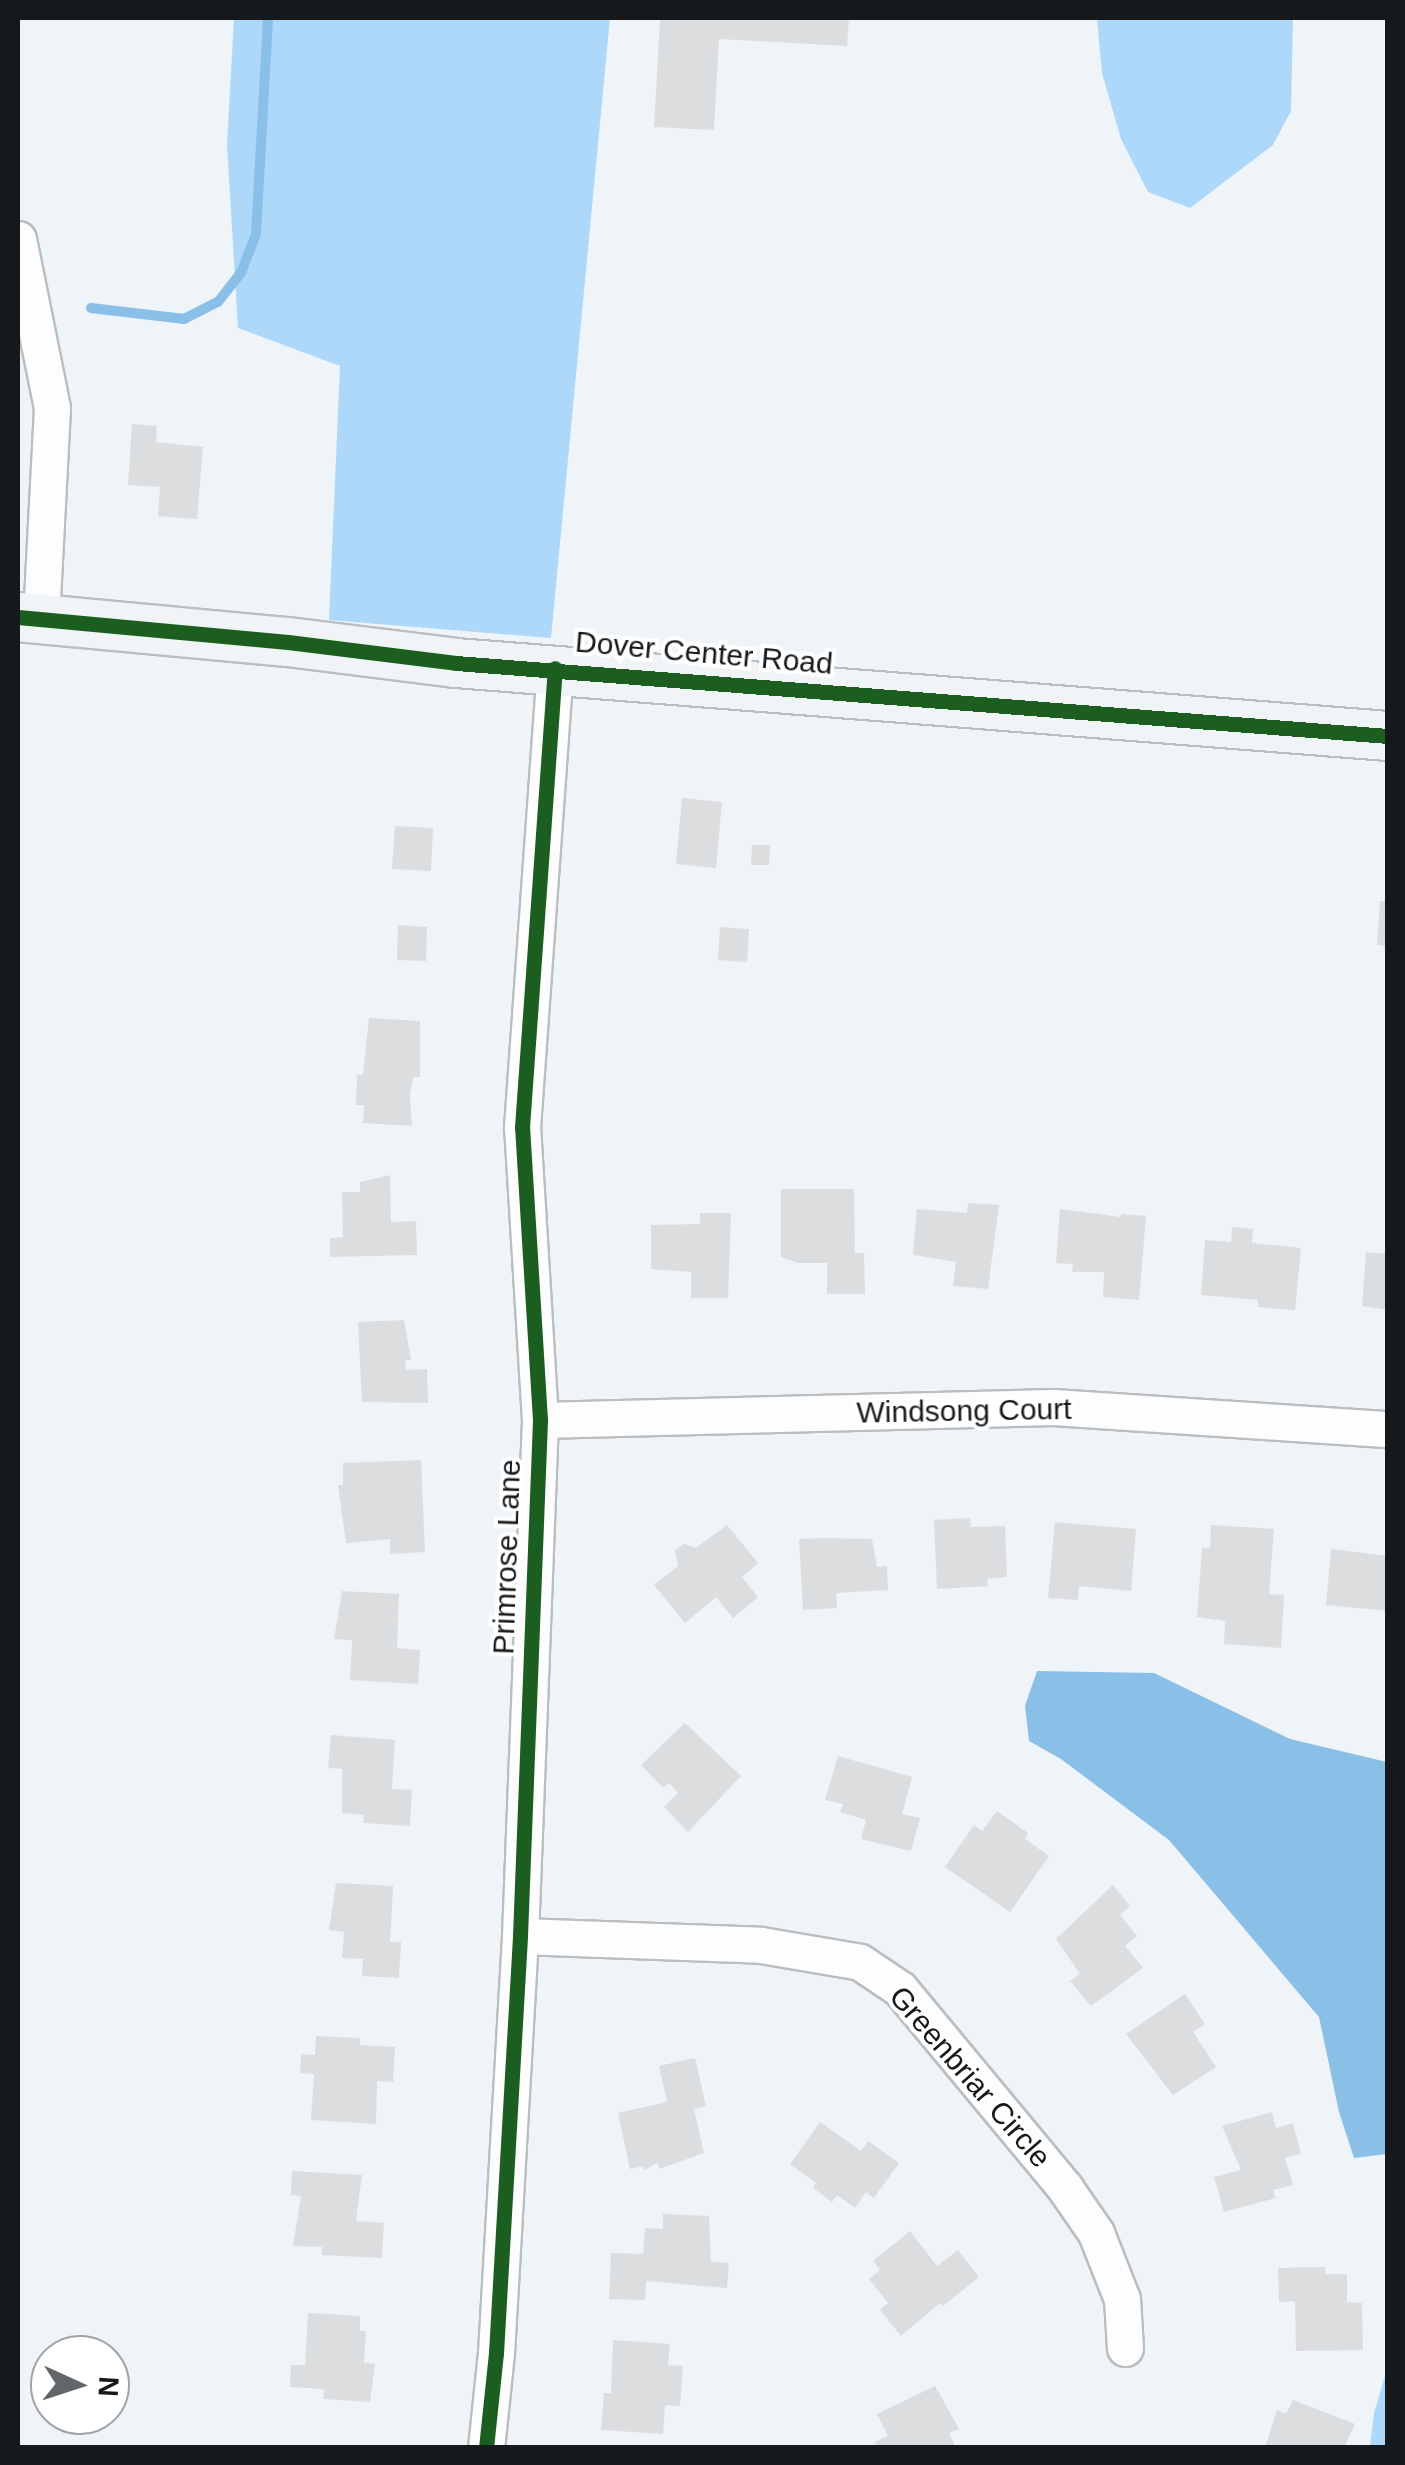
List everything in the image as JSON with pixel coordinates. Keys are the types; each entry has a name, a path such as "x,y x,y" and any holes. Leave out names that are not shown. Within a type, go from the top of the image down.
{"street":[{"path":"18,239 52,408 29,617"},
{"name":"Dover Center Road","path":"29,617 456,663 1388,736"},
{"name":"Primrose Lane","path":"486,2448 496,2354 520,1936 540,1420 522,1127 555,668"},
{"name":"Windsong Court","path":"540,1420 1053,1407 1388,1429"},
{"name":"Greenbriar Circle","path":"520,1936 760,1945 860,1962 900,1989 1066,2188 1096,2233 1122,2299 1125,2348"}],"shaded area":[{"path":"234,18 610,18 551,638 329,620 340,366 238,328 227,145"},
{"path":"1097,18 1293,18 1291,111 1273,145 1190,208 1148,192 1121,139 1102,73"},
{"path":"1037,1671 1154,1673 1290,1739 1387,1762 1387,2154 1354,2158 1339,2112 1319,2017 1169,1840 1061,1759 1029,1741 1025,1706"},
{"path":"1387,2369 1387,2447 1370,2447 1374,2413"}],"building":[{"path":"660,18 849,18 847,46 719,39 714,130 654,127"},
{"path":"132,424 157,426 156,442 203,447 197,519 158,516 160,487 128,485"},
{"path":"682,798 722,802 716,868 676,864"},
{"path":"395,826 433,828 431,871 392,869"},
{"path":"752,845 770,845 769,865 751,865"},
{"path":"1380,901 1388,901 1388,946 1377,945"},
{"path":"398,925 427,927 426,961 397,960"},
{"path":"720,927 749,929 747,962 718,960"},
{"path":"369,1018 420,1021 420,1077 413,1077 410,1095 412,1126 363,1123 364,1105 356,1105 357,1075 363,1075"},
{"path":"390,1175 391,1222 416,1221 417,1255 330,1257 330,1238 343,1237 342,1192 360,1192 360,1182"},
{"path":"781,1189 854,1189 855,1253 864,1253 865,1294 827,1294 827,1263 798,1263 781,1257"},
{"path":"968,1203 999,1205 988,1289 953,1286 956,1262 913,1255 917,1209 967,1213"},
{"path":"1060,1209 1121,1217 1146,1216 1139,1300 1103,1297 1104,1272 1072,1272 1073,1264 1056,1263"},
{"path":"700,1213 731,1213 728,1298 691,1298 691,1272 651,1269 651,1225 700,1224"},
{"path":"1232,1227 1253,1229 1252,1243 1301,1248 1295,1310 1258,1307 1258,1300 1201,1295 1205,1240 1231,1242"},
{"path":"1366,1252 1388,1254 1388,1310 1362,1306"},
{"path":"404,1320 411,1360 405,1360 406,1370 427,1369 428,1403 362,1402 358,1322"},
{"path":"421,1460 425,1552 390,1554 390,1539 346,1543 338,1485 343,1485 343,1463"},
{"path":"970,1518 971,1527 1005,1526 1007,1577 987,1579 988,1586 937,1589 934,1520"},
{"path":"1055,1522 1136,1529 1131,1591 1079,1586 1078,1600 1048,1598"},
{"path":"727,1525 758,1563 742,1577 758,1597 733,1618 716,1597 685,1623 654,1585 678,1566 675,1550 684,1544 696,1548"},
{"path":"1211,1525 1274,1529 1269,1594 1284,1595 1281,1648 1224,1644 1225,1621 1197,1617 1202,1548 1210,1548"},
{"path":"799,1539 872,1539 877,1567 887,1566 888,1590 836,1593 837,1608 803,1610"},
{"path":"1331,1549 1388,1556 1388,1611 1326,1605"},
{"path":"342,1591 399,1594 397,1648 420,1650 418,1684 350,1680 352,1640 334,1639"},
{"path":"685,1723 741,1776 688,1832 664,1807 678,1793 669,1783 663,1788 641,1765"},
{"path":"331,1735 395,1740 392,1789 412,1790 410,1826 363,1823 364,1815 342,1813 342,1769 328,1768"},
{"path":"838,1756 912,1777 902,1814 920,1818 911,1851 861,1839 866,1820 840,1812 843,1804 825,1800"},
{"path":"997,1811 1028,1833 1025,1839 1049,1856 1010,1912 945,1867 974,1825 982,1831"},
{"path":"336,1883 393,1886 390,1942 401,1942 399,1978 362,1976 363,1959 342,1958 344,1932 329,1930"},
{"path":"1113,1885 1130,1906 1120,1915 1137,1936 1125,1946 1143,1968 1091,2006 1070,1981 1080,1974 1056,1939"},
{"path":"1185,1994 1205,2024 1193,2032 1216,2067 1173,2095 1126,2034"},
{"path":"316,2036 360,2038 360,2045 395,2047 393,2082 377,2081 376,2124 311,2120 314,2074 300,2073 301,2054 315,2055"},
{"path":"695,2058 706,2106 694,2109 704,2153 659,2169 658,2163 644,2170 643,2166 630,2169 618,2113 667,2102 659,2066"},
{"path":"1272,2112 1276,2128 1293,2123 1301,2154 1285,2158 1293,2185 1273,2190 1276,2198 1224,2212 1214,2177 1241,2170 1222,2126"},
{"path":"820,2122 861,2151 868,2141 899,2163 874,2198 866,2192 855,2208 837,2195 832,2202 813,2188 816,2183 790,2164"},
{"path":"292,2171 362,2175 356,2221 384,2223 382,2258 322,2255 322,2247 293,2246 301,2196 291,2195"},
{"path":"663,2214 709,2216 711,2262 729,2263 727,2288 646,2281 645,2300 609,2299 611,2253 643,2254 645,2228 663,2229"},
{"path":"910,2231 937,2266 958,2250 979,2277 901,2336 880,2310 888,2303 869,2279 880,2270 873,2261"},
{"path":"1325,2267 1325,2274 1347,2274 1347,2302 1362,2303 1363,2350 1296,2351 1295,2301 1279,2302 1278,2268"},
{"path":"308,2313 360,2316 360,2331 366,2331 364,2363 375,2364 370,2402 323,2399 324,2389 290,2387 291,2365 305,2365"},
{"path":"613,2340 670,2344 668,2365 683,2366 680,2406 665,2405 663,2434 601,2430 604,2393 611,2393"},
{"path":"935,2386 959,2429 949,2433 956,2448 878,2448 875,2442 888,2436 877,2414"},
{"path":"1293,2400 1355,2424 1344,2448 1265,2448 1277,2410 1286,2414"}],"waterway":[{"path":"91,308 184,319 218,302 241,273 256,234 268,18"}],"cycle path":[{"path":"18,617 288,642 456,663 1388,736"},
{"path":"486,2448 496,2353 520,1936 540,1420 522,1127 555,668"}]}
